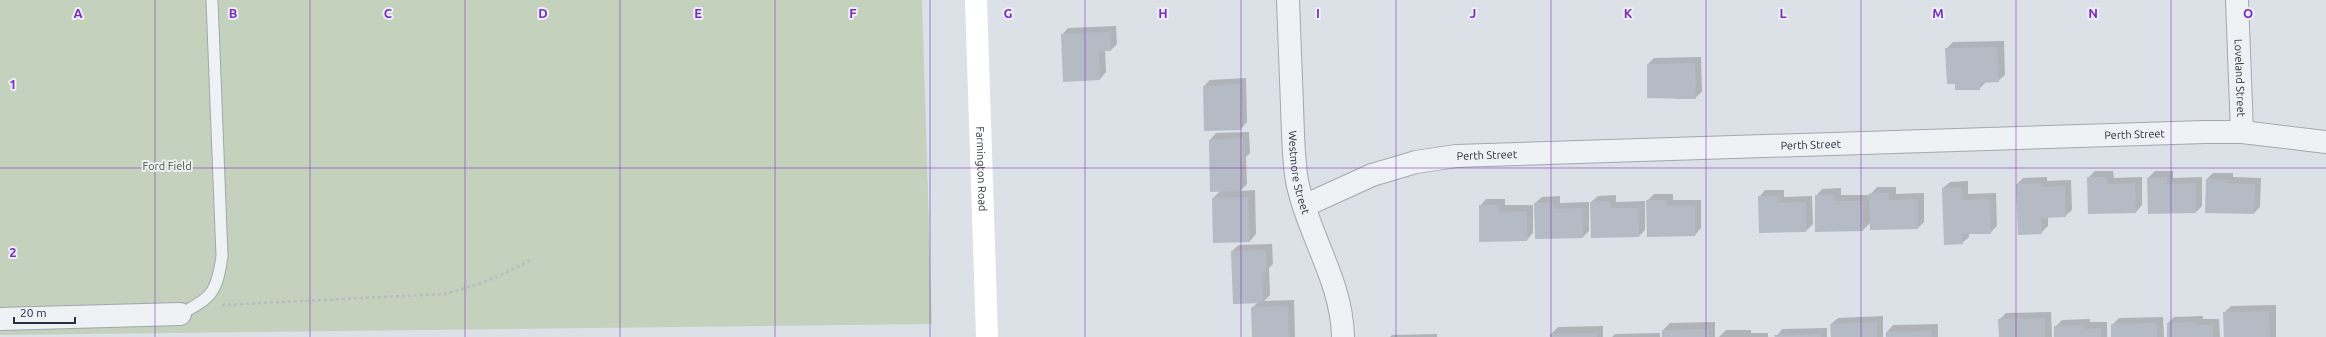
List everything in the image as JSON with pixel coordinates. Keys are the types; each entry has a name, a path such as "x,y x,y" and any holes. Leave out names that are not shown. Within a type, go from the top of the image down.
{"main road":[{"name":"Farmington Road","path":"976,0 987,337"}],"street":[{"name":"Westmore Street","path":"1288,0 1293,141 1297,181 1304,206 1334,283 1342,309 1343,337"},
{"name":"Loveland Street","path":"2237,0 2242,132"},
{"name":"Perth Street","path":"1304,206 1372,175 1416,162 1456,156 2242,132 2326,142"},
{"path":"0,319 180,314"}],"lane":[{"path":"180,314 204,303 218,282 222,256 212,0"}],"path":[{"path":"204,303 232,305 444,294 508,273 530,260"}],"green space":[{"name":"Ford Field","path":"0,0 922,0 932,324 0,335"}],"building":[{"path":"1110,32 1111,51 1099,51 1100,80 1063,82 1061,34"},
{"path":"1997,47 1999,82 1980,83 1980,90 1955,90 1955,84 1947,84 1945,48"},
{"path":"1695,63 1696,99 1647,98 1647,64"},
{"path":"1240,84 1241,130 1204,131 1203,86"},
{"path":"1243,138 1244,161 1240,161 1241,191 1210,192 1209,140"},
{"path":"2087,177 2107,177 2107,184 2135,183 2136,213 2088,214"},
{"path":"2167,177 2167,184 2196,183 2196,213 2148,214 2147,178"},
{"path":"2206,179 2227,180 2227,183 2255,184 2254,214 2205,213"},
{"path":"2041,183 2041,187 2065,186 2066,217 2041,218 2042,234 2018,235 2016,184"},
{"path":"1961,187 1962,200 1990,199 1991,234 1962,234 1963,244 1944,245 1942,188"},
{"path":"1869,193 1889,193 1889,200 1918,199 1918,229 1870,230"},
{"path":"1815,195 1834,195 1834,201 1863,201 1863,231 1815,232"},
{"path":"1758,196 1777,196 1778,203 1806,202 1806,232 1759,233"},
{"path":"1248,197 1250,242 1213,243 1212,198"},
{"path":"1646,200 1666,200 1667,206 1695,206 1695,236 1647,237"},
{"path":"1610,201 1610,208 1638,208 1639,237 1591,238 1590,202"},
{"path":"1554,202 1554,209 1582,208 1583,238 1535,239 1534,203"},
{"path":"1479,205 1499,205 1499,212 1527,211 1527,241 1479,242"},
{"path":"1266,250 1266,272 1262,272 1263,303 1233,304 1231,251"},
{"path":"1288,306 1289,337 1252,337 1251,307"},
{"path":"2269,311 2270,337 2224,337 2223,312"},
{"path":"2045,318 2045,337 1999,337 1998,319"},
{"path":"1877,322 1877,337 1831,337 1830,324"},
{"path":"2196,322 2197,325 2213,325 2213,337 2167,337 2167,323"},
{"path":"2157,323 2157,337 2111,337 2111,324"},
{"path":"2084,325 2084,329 2101,328 2101,337 2054,337 2054,326"},
{"path":"1709,329 1709,337 1662,337 1662,330"},
{"path":"1931,331 1932,337 1886,337 1886,332"},
{"path":"1597,333 1597,337 1550,337 1550,334"},
{"path":"1821,334 1821,337 1775,337 1774,335"}]}
